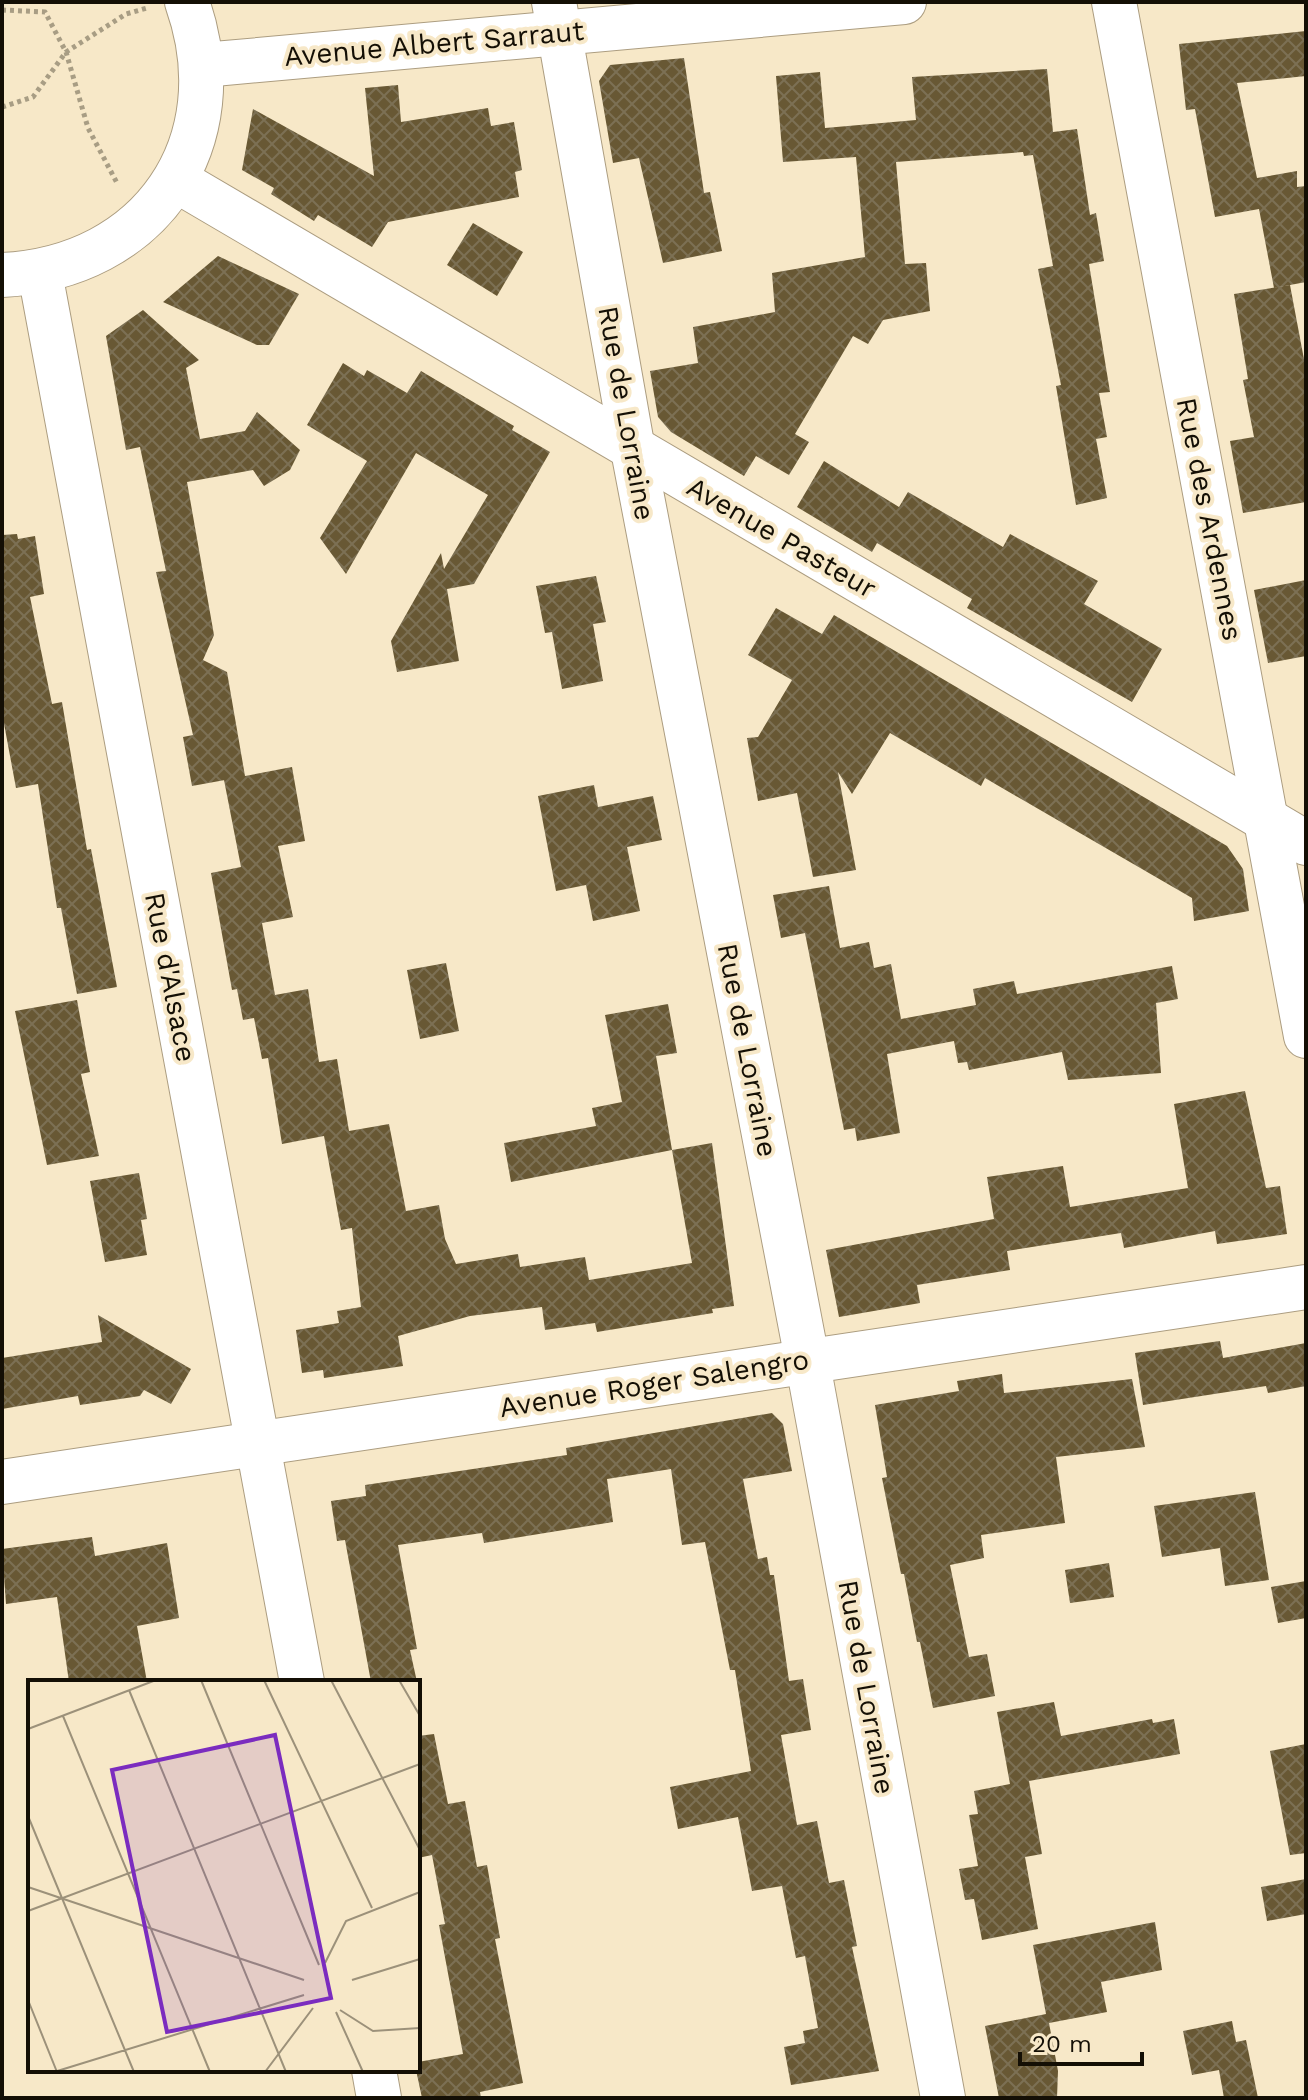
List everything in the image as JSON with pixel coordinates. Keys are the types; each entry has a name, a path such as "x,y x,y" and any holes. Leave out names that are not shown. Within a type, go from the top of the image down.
{"street":[{"name":"Avenue Albert Sarraut","path":"203,65 557,16 904,2"},
{"name":"Rue des Ardennes","path":"1114,2 1306,1036"},
{"path":"21,274 98,253 147,217 176,180 198,124 203,65 197,30 170,4"},
{"name":"Rue de Lorraine","path":"557,16 633,450 807,1359 943,2098"},
{"name":"Avenue Pasteur","path":"176,180 1306,843"},
{"name":"Rue d'Alsace","path":"21,274 258,1444 302,1680"},
{"name":"Avenue Roger Salengro","path":"2,1482 807,1359 1306,1287"},
{"path":"374,2072 379,2098"}],"path":[{"path":"2,107 33,97 66,52 126,14 170,4"},
{"path":"2,10 45,12 66,52 88,128 119,187 147,217"}],"building":[{"path":"1306,31 1306,76 1237,83 1257,178 1297,171 1297,187 1306,186 1306,282 1274,288 1259,209 1215,217 1195,109 1186,110 1179,44"},
{"path":"684,58 704,193 710,192 722,251 663,263 639,158 613,163 599,81 610,65"},
{"path":"1047,69 1053,132 1077,129 1090,215 1096,213 1104,261 1089,264 1110,392 1099,393 1107,437 1096,439 1107,498 1076,505 1056,386 1061,385 1038,269 1053,266 1033,155 1024,156 1023,152 896,162 905,264 926,263 930,311 883,320 868,344 853,336 795,434 809,442 789,475 756,456 744,476 671,432 658,417 650,371 698,363 693,327 775,312 772,273 865,257 856,157 783,162 776,76 820,72 825,128 916,120 912,77"},
{"path":"398,85 401,122 488,108 491,126 514,122 522,170 515,172 519,197 388,222 372,247 318,215 314,221 271,194 274,188 242,170 253,109 374,176 365,88"},
{"path":"473,223 523,252 497,296 447,265"},
{"path":"218,256 299,294 269,345 257,345 163,302"},
{"path":"1290,285 1306,370 1306,502 1243,513 1230,441 1254,437 1243,380 1248,379 1234,294"},
{"path":"143,310 199,360 186,368 200,439 245,431 257,412 300,450 290,470 264,486 253,470 187,482 214,635 203,660 227,672 245,776 292,767 305,841 278,846 293,917 262,923 275,995 308,989 319,1062 337,1059 349,1131 389,1124 406,1211 439,1205 445,1239 456,1264 518,1254 520,1267 585,1257 589,1280 692,1263 672,1150 712,1143 734,1306 712,1309 713,1313 597,1332 595,1323 545,1330 542,1307 470,1316 398,1336 403,1366 324,1378 323,1370 302,1373 296,1330 339,1323 337,1311 361,1307 352,1228 341,1230 324,1136 282,1144 268,1058 262,1059 254,1018 243,1020 237,989 232,990 211,873 241,867 224,780 192,786 183,737 193,735 156,572 166,571 140,447 126,450 106,336"},
{"path":"343,363 364,376 367,370 407,393 421,371 514,426 512,430 550,452 474,584 447,589 459,661 397,672 391,641 441,553 444,569 488,495 416,453 346,574 320,538 367,461 307,425"},
{"path":"824,461 899,507 908,492 1003,547 1010,534 1098,581 1084,604 1162,649 1132,702 967,608 972,599 877,543 872,552 797,507"},
{"path":"17,534 18,539 35,536 44,594 30,597 52,704 62,702 87,850 91,849 117,987 77,994 61,908 57,908 38,784 16,788 2,713 2,535"},
{"path":"596,576 606,622 593,624 603,681 562,689 552,632 545,633 536,586"},
{"path":"1306,580 1306,656 1268,663 1254,590"},
{"path":"776,608 822,634 834,615 1227,846 1243,869 1249,911 1194,921 1192,898 985,778 981,786 890,733 852,794 838,772 856,870 813,877 797,793 758,801 747,738 758,737 792,680 748,655"},
{"path":"594,785 598,807 653,796 662,840 627,847 640,911 593,921 586,885 556,891 538,796"},
{"path":"829,886 840,948 869,942 874,968 891,964 901,1019 976,1005 973,989 1014,981 1017,994 1172,966 1178,999 1156,1003 1161,1073 1068,1080 1062,1052 969,1070 967,1062 958,1063 954,1041 887,1054 900,1133 857,1141 855,1128 844,1130 805,933 781,938 773,895"},
{"path":"446,963 459,1031 420,1039 407,970"},
{"path":"77,1000 90,1072 81,1074 99,1156 47,1165 15,1011"},
{"path":"668,1004 677,1053 656,1056 672,1150 511,1182 504,1143 596,1126 592,1108 622,1102 605,1015"},
{"path":"1245,1091 1266,1188 1280,1186 1287,1234 1217,1244 1215,1231 1124,1248 1121,1233 1007,1251 1010,1270 917,1285 920,1303 839,1317 826,1250 994,1219 987,1177 1063,1166 1070,1207 1188,1188 1174,1104"},
{"path":"139,1173 147,1219 141,1220 147,1255 105,1262 90,1181"},
{"path":"98,1315 191,1369 171,1404 144,1390 140,1396 80,1405 78,1396 2,1409 2,1358 102,1342"},
{"path":"1220,1341 1223,1358 1306,1343 1306,1386 1268,1393 1266,1386 1143,1405 1135,1353"},
{"path":"1002,1374 1004,1393 1132,1379 1145,1447 1056,1457 1065,1523 981,1535 984,1558 950,1565 969,1657 987,1654 995,1696 933,1708 882,1478 887,1477 875,1405 959,1391 957,1381"},
{"path":"772,1413 783,1424 792,1471 743,1479 758,1559 767,1557 770,1575 774,1575 789,1681 803,1679 811,1730 781,1735 797,1825 817,1821 829,1883 844,1880 857,1946 852,1947 879,2071 791,2085 784,2047 805,2043 803,2031 818,2028 805,1956 796,1958 782,1886 752,1891 738,1817 678,1829 670,1787 751,1771 735,1670 730,1670 705,1542 682,1545 671,1469 607,1479 613,1522 484,1543 482,1533 398,1545 417,1649 410,1650 417,1680 371,1680 345,1540 337,1541 331,1501 366,1496 365,1485 567,1455 566,1448"},
{"path":"1255,1492 1269,1580 1225,1586 1220,1548 1162,1557 1154,1506"},
{"path":"92,1537 95,1556 167,1543 179,1618 137,1626 147,1680 69,1680 57,1597 6,1604 2,1549"},
{"path":"1109,1563 1114,1597 1070,1603 1065,1570"},
{"path":"1306,1581 1306,1618 1278,1623 1271,1587"},
{"path":"1054,1702 1061,1736 1152,1719 1153,1723 1174,1719 1180,1754 1029,1781 1042,1854 1025,1857 1038,1929 982,1940 974,1899 965,1900 959,1869 978,1866 969,1815 978,1814 974,1791 1010,1784 997,1712"},
{"path":"434,1734 448,1804 465,1801 477,1867 487,1865 500,1938 495,1939 523,2083 480,2092 481,2098 422,2098 416,2072 420,2072 420,2062 463,2054 439,1925 445,1924 432,1855 420,1858 420,1736"},
{"path":"1306,1744 1306,1853 1290,1855 1270,1751"},
{"path":"1306,1879 1306,1914 1267,1921 1261,1887"},
{"path":"1155,1922 1162,1970 1101,1982 1107,2012 1049,2023 1058,2071 1057,2098 999,2098 985,2026 1046,2014 1033,1945"},
{"path":"1232,2021 1236,2042 1246,2040 1258,2098 1224,2098 1219,2070 1192,2075 1183,2031"}]}
